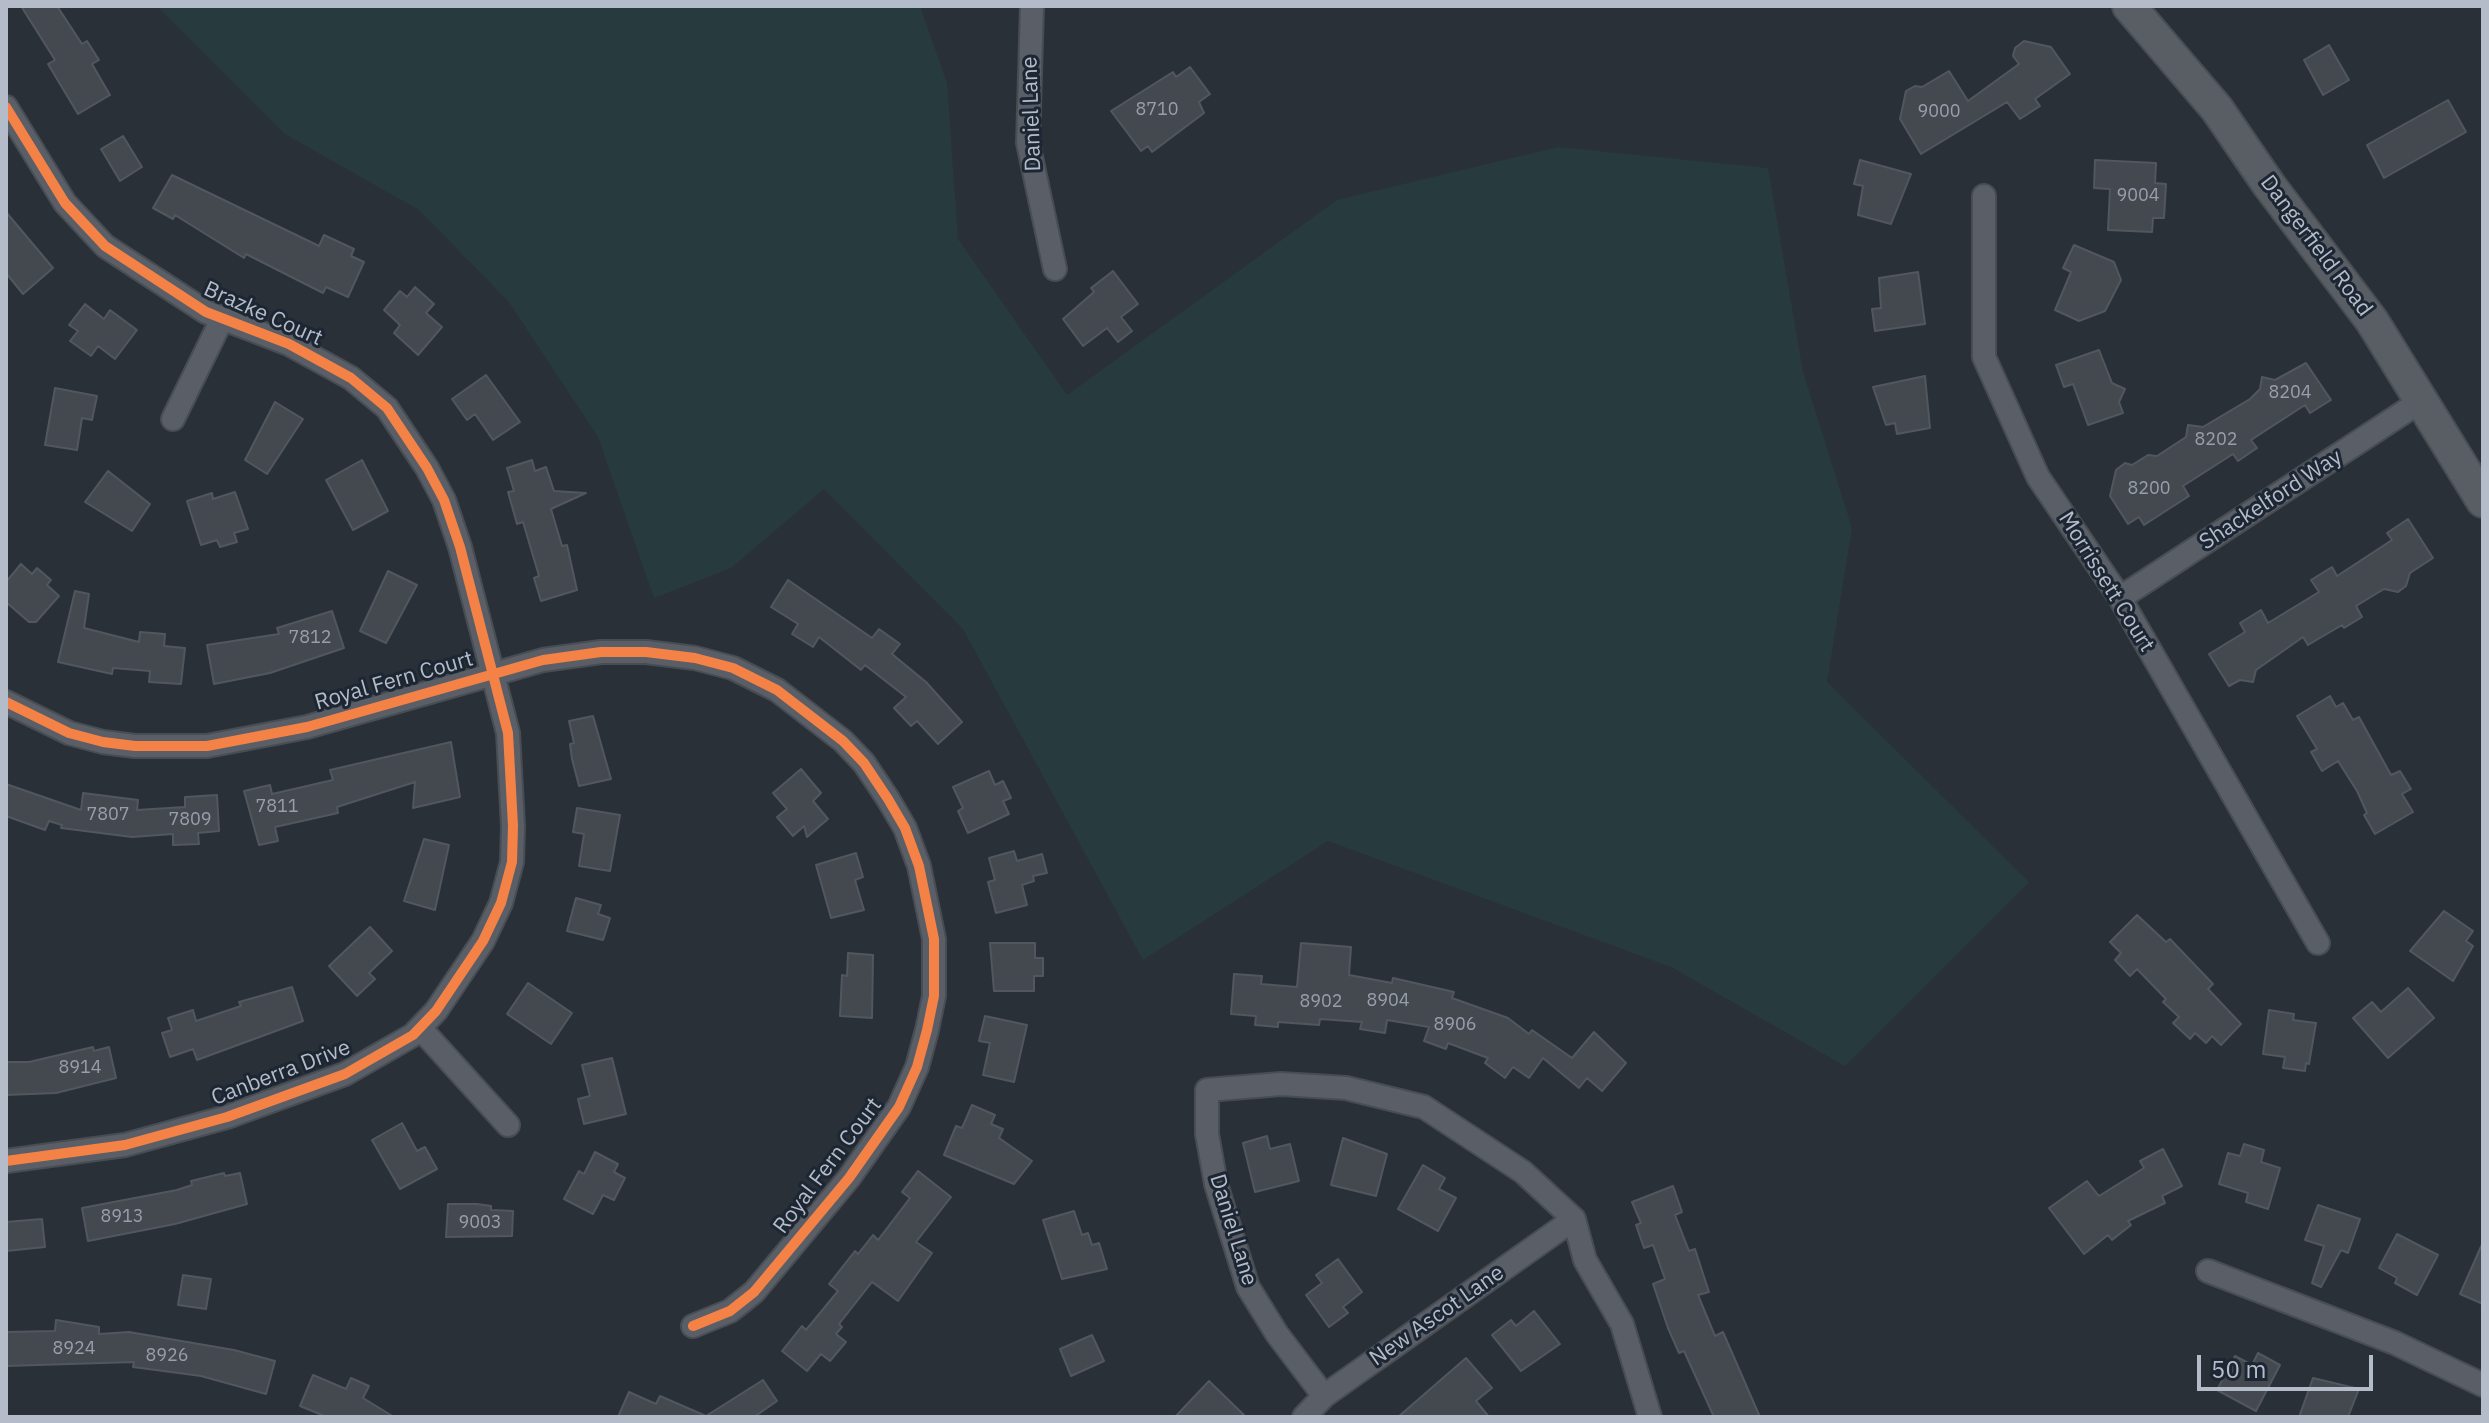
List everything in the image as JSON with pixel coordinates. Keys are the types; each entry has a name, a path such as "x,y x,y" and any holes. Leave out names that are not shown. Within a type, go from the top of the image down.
{"street":[{"name":"Daniel Lane","path":"1032,6 1028,143 1055,269"},
{"name":"Dangerfield Road","path":"2129,6 2217,109 2269,185 2372,321 2483,501"},
{"name":"Brazke Court","path":"6,107 80,221 105,246 160,285 222,319 289,344 338,370 387,408 427,468 444,500 494,672"},
{"name":"Morrissett Court","path":"1984,196 1984,357 2038,477 2120,598 2318,943"},
{"path":"173,419 222,319"},
{"name":"Shackelford Way","path":"2120,598 2421,401"},
{"name":"Royal Fern Court","path":"6,702 69,733 103,742 135,746 207,746 307,727 494,672 601,652 695,658 733,668 777,690 810,713 864,763 905,828 919,866 934,939 934,996 917,1067 899,1107 849,1178 754,1292 730,1311 693,1326"},
{"name":"Canberra Drive","path":"6,1161 125,1145 227,1117 345,1074 420,1028 460,978 483,941 501,903 512,862 513,780 494,672"},
{"path":"420,1028 508,1125"},
{"name":"Daniel Lane","path":"1324,1396 1277,1334 1248,1287 1216,1184 1207,1134 1207,1090 1281,1084 1346,1088 1424,1107 1523,1172 1574,1219"},
{"path":"1574,1219 1585,1260 1622,1324 1650,1417"},
{"name":"New Ascot Lane","path":"1304,1417 1324,1396 1574,1219"},
{"path":"2208,1271 2395,1343 2483,1385"}],"green space":[{"path":"157,6 920,6 947,83 958,239 1067,395 1337,200 1558,147 1768,168 1803,372 1852,528 1827,682 2029,882 1845,1066 1671,967 1328,841 1143,960 963,629 824,489 731,568 654,598 598,437 509,302 419,210 285,134"}],"building":[{"path":"21,6 57,6 82,44 87,41 99,60 92,64 110,95 78,114 48,64 55,60"},
{"path":"2024,41 2051,47 2070,74 2035,99 2040,106 2020,119 2007,102 1921,154 1900,119 1906,91 1915,86 1922,87 1949,71 1968,101 2019,64 2013,56 2015,48"},
{"path":"2329,45 2349,80 2323,95 2304,60"},
{"path":"1190,67 1210,94 1199,102 1204,113 1152,152 1148,146 1141,151 1111,111 1173,72 1176,77"},
{"path":"2448,100 2466,132 2384,178 2367,145"},
{"path":"123,136 142,167 120,181 101,149"},
{"path":"1860,160 1911,174 1891,224 1858,215 1863,186 1854,184"},
{"path":"2095,160 2156,163 2155,183 2166,184 2164,218 2153,218 2152,232 2108,230 2110,189 2094,188"},
{"path":"172,175 319,246 324,235 354,249 351,256 364,262 348,297 326,287 323,293 246,254 244,258 175,215 173,219 153,208"},
{"path":"6,212 53,268 23,294 6,273"},
{"path":"2074,245 2114,262 2121,280 2105,311 2079,321 2055,310 2071,272 2063,268"},
{"path":"1113,271 1138,304 1121,317 1132,331 1118,342 1107,328 1083,346 1063,319 1094,292 1091,288"},
{"path":"1918,272 1925,324 1875,331 1872,309 1881,308 1879,278"},
{"path":"415,287 434,304 426,313 442,327 418,355 394,333 400,325 384,310 400,291 407,297"},
{"path":"85,304 104,319 110,310 137,330 115,359 98,346 91,356 70,341 78,331 69,325"},
{"path":"2099,350 2112,383 2125,389 2119,402 2123,413 2088,425 2073,384 2064,387 2056,365"},
{"path":"2306,363 2331,400 2310,413 2305,405 2251,440 2257,448 2238,461 2233,454 2183,486 2189,496 2144,525 2139,517 2128,524 2110,496 2116,470 2125,463 2132,465 2148,455 2157,456 2186,437 2188,425 2203,427 2250,399 2260,389 2262,377 2275,380"},
{"path":"486,375 520,422 493,440 475,414 467,420 452,399"},
{"path":"1925,376 1930,428 1897,434 1895,423 1886,425 1873,387"},
{"path":"55,388 97,396 92,420 82,418 77,450 45,445"},
{"path":"275,402 303,419 267,474 245,460"},
{"path":"362,460 388,511 353,530 326,480"},
{"path":"532,460 535,471 546,467 554,491 586,493 551,509 562,546 567,545 577,590 541,601 534,578 539,576 523,522 517,524 508,492 514,491 507,468"},
{"path":"108,471 150,504 132,531 85,502"},
{"path":"235,492 248,529 234,533 237,542 220,547 217,540 201,545 187,501 212,493 213,499"},
{"path":"2408,519 2433,558 2410,573 2406,586 2398,592 2384,589 2356,606 2362,617 2344,628 2342,625 2308,645 2303,637 2256,670 2253,682 2240,680 2229,686 2209,654 2245,632 2240,623 2261,610 2268,623 2319,592 2311,580 2332,567 2337,576 2392,540 2387,533"},
{"path":"21,564 32,574 37,568 51,580 47,585 59,596 36,622 29,622 6,602 6,582"},
{"path":"388,571 417,585 386,643 360,631"},
{"path":"788,580 872,638 879,629 900,644 892,654 926,682 962,722 938,744 917,721 911,726 894,708 906,697 865,665 861,670 819,637 813,647 792,634 798,624 771,607"},
{"path":"75,591 89,594 84,628 139,642 140,632 165,634 164,646 185,648 181,684 149,682 150,671 113,668 112,674 58,662"},
{"path":"332,611 344,648 270,673 214,684 207,645 279,634 277,628"},
{"path":"2330,696 2336,707 2343,703 2353,720 2359,717 2391,775 2400,771 2411,789 2402,794 2413,812 2375,834 2364,815 2367,813 2357,791 2338,761 2322,771 2311,752 2317,749 2297,716"},
{"path":"593,716 611,779 579,786 572,759 570,744 574,743 569,721"},
{"path":"451,742 460,797 413,808 415,782 337,807 338,813 275,827 278,841 259,845 244,791 270,785 272,794 333,780 330,770"},
{"path":"801,769 821,793 813,801 828,819 807,837 804,826 793,836 777,817 787,809 773,793"},
{"path":"989,771 995,785 1003,781 1011,798 1003,801 1009,814 968,833 958,811 963,808 953,787"},
{"path":"6,784 81,810 83,793 138,800 137,810 185,807 185,797 217,795 219,831 198,833 199,844 173,845 173,834 132,837 61,828 62,825 49,821 45,830 6,816"},
{"path":"577,808 620,815 610,871 579,866 584,834 573,832"},
{"path":"424,839 449,845 435,910 404,901"},
{"path":"1014,851 1017,861 1042,854 1047,873 1033,876 1034,881 1022,885 1027,905 996,913 988,882 995,880 989,858"},
{"path":"856,853 863,877 855,880 864,910 831,918 816,865"},
{"path":"576,898 601,905 598,914 610,918 603,940 567,931"},
{"path":"2444,911 2473,931 2466,941 2473,946 2453,981 2410,951"},
{"path":"2137,915 2166,942 2170,939 2213,984 2208,989 2241,1024 2221,1045 2212,1036 2206,1043 2195,1033 2190,1039 2173,1023 2179,1017 2163,1002 2166,999 2137,969 2130,976 2115,960 2121,953 2110,942"},
{"path":"370,927 392,951 369,973 375,979 357,996 329,966"},
{"path":"990,943 1035,943 1035,958 1043,958 1043,976 1034,976 1034,991 994,991"},
{"path":"1301,943 1351,947 1349,975 1392,983 1393,978 1454,992 1452,998 1508,1018 1529,1034 1532,1030 1572,1058 1594,1032 1626,1063 1602,1091 1587,1078 1579,1088 1543,1058 1529,1078 1513,1067 1505,1078 1485,1063 1488,1058 1448,1043 1446,1049 1424,1041 1429,1027 1387,1020 1385,1033 1360,1029 1362,1022 1320,1019 1319,1025 1278,1022 1278,1027 1255,1025 1256,1016 1231,1014 1234,974 1262,976 1261,984 1297,987"},
{"path":"848,953 873,955 872,1018 840,1016 842,975 847,976"},
{"path":"528,983 572,1013 551,1044 507,1014"},
{"path":"292,987 303,1021 197,1060 193,1049 170,1057 162,1033 172,1030 168,1018 193,1010 196,1021 241,1006 239,1002"},
{"path":"2408,988 2434,1018 2388,1058 2353,1018 2372,1002 2381,1012"},
{"path":"2269,1010 2294,1014 2293,1020 2316,1023 2305,1071 2283,1068 2285,1057 2263,1054"},
{"path":"985,1016 1027,1025 1014,1082 983,1075 990,1043 979,1041"},
{"path":"93,1047 94,1051 109,1047 116,1078 56,1093 6,1095 6,1062 29,1062"},
{"path":"612,1058 626,1114 584,1124 578,1099 590,1096 582,1065"},
{"path":"972,1105 995,1115 991,1124 1003,1129 999,1138 1032,1161 1014,1184 944,1155 956,1126 962,1128"},
{"path":"402,1123 417,1151 425,1147 437,1169 400,1189 372,1140"},
{"path":"1267,1136 1270,1149 1290,1144 1299,1181 1255,1192 1243,1143"},
{"path":"1343,1138 1387,1154 1376,1196 1331,1185"},
{"path":"2244,1144 2264,1150 2261,1162 2280,1168 2268,1209 2246,1202 2248,1193 2219,1184 2228,1153 2240,1156"},
{"path":"2163,1149 2182,1186 2162,1196 2165,1203 2128,1221 2131,1225 2112,1240 2108,1235 2084,1254 2049,1208 2087,1181 2099,1196 2144,1168 2140,1161"},
{"path":"595,1152 618,1164 614,1172 625,1178 614,1200 603,1195 593,1214 564,1199 579,1171 584,1174"},
{"path":"1423,1165 1445,1178 1439,1189 1456,1198 1438,1231 1398,1209"},
{"path":"918,1171 951,1197 916,1242 932,1253 898,1301 872,1282 839,1324 842,1327 836,1334 846,1342 830,1361 821,1354 807,1371 782,1351 802,1326 806,1330 838,1291 829,1284 855,1251 858,1254 873,1235 878,1240 910,1198 902,1192"},
{"path":"224,1173 225,1176 240,1173 247,1204 175,1224 88,1241 82,1208 177,1190 192,1185 191,1181"},
{"path":"1673,1186 1682,1212 1675,1215 1689,1251 1695,1249 1709,1292 1698,1295 1715,1336 1723,1332 1760,1417 1714,1417 1684,1351 1679,1353 1668,1328 1653,1284 1665,1279 1653,1245 1644,1248 1636,1225 1641,1223 1632,1202"},
{"path":"448,1204 477,1204 491,1206 491,1210 513,1211 512,1236 446,1237"},
{"path":"2318,1205 2360,1219 2348,1253 2341,1250 2321,1287 2312,1283 2324,1246 2305,1240"},
{"path":"1074,1211 1082,1235 1088,1233 1092,1245 1099,1243 1107,1269 1062,1279 1043,1220"},
{"path":"42,1219 45,1247 6,1251 6,1222"},
{"path":"2397,1234 2438,1255 2417,1295 2395,1283 2397,1278 2379,1268"},
{"path":"2483,1242 2483,1304 2460,1294"},
{"path":"1338,1259 1362,1292 1343,1307 1348,1313 1329,1327 1306,1295 1322,1283 1316,1275"},
{"path":"183,1275 211,1279 206,1309 178,1305"},
{"path":"1534,1311 1560,1344 1521,1371 1492,1335 1511,1320 1516,1326"},
{"path":"56,1320 99,1327 99,1334 129,1332 234,1350 275,1361 266,1394 201,1376 133,1367 134,1362 6,1366 6,1332 55,1331"},
{"path":"1092,1335 1104,1361 1071,1376 1060,1349"},
{"path":"2258,1353 2280,1365 2256,1411 2217,1390 2235,1356 2252,1365"},
{"path":"1466,1358 1492,1388 1476,1401 1489,1417 1398,1417"},
{"path":"313,1375 346,1389 351,1378 369,1386 363,1398 394,1417 327,1417 300,1406"},
{"path":"2313,1378 2359,1389 2348,1417 2299,1417"},
{"path":"763,1380 777,1401 754,1417 618,1417 629,1392 656,1404 660,1396 706,1416"},
{"path":"1209,1381 1246,1417 1175,1417"}],"cycle path":[{"path":"6,107 65,203 105,246 206,312 289,344 351,378 387,408 427,468 444,500 460,547 508,733 513,826 512,862 501,903 483,941 436,1011 413,1035 345,1074 227,1117 125,1145 6,1161"},
{"path":"6,702 69,733 103,742 135,746 207,746 307,727 543,660 601,652 646,652 695,658 733,668 777,690 843,741 864,763 888,799 905,828 919,866 934,939 934,996 927,1030 917,1067 899,1107 849,1178 754,1292 730,1311 693,1326"}]}
